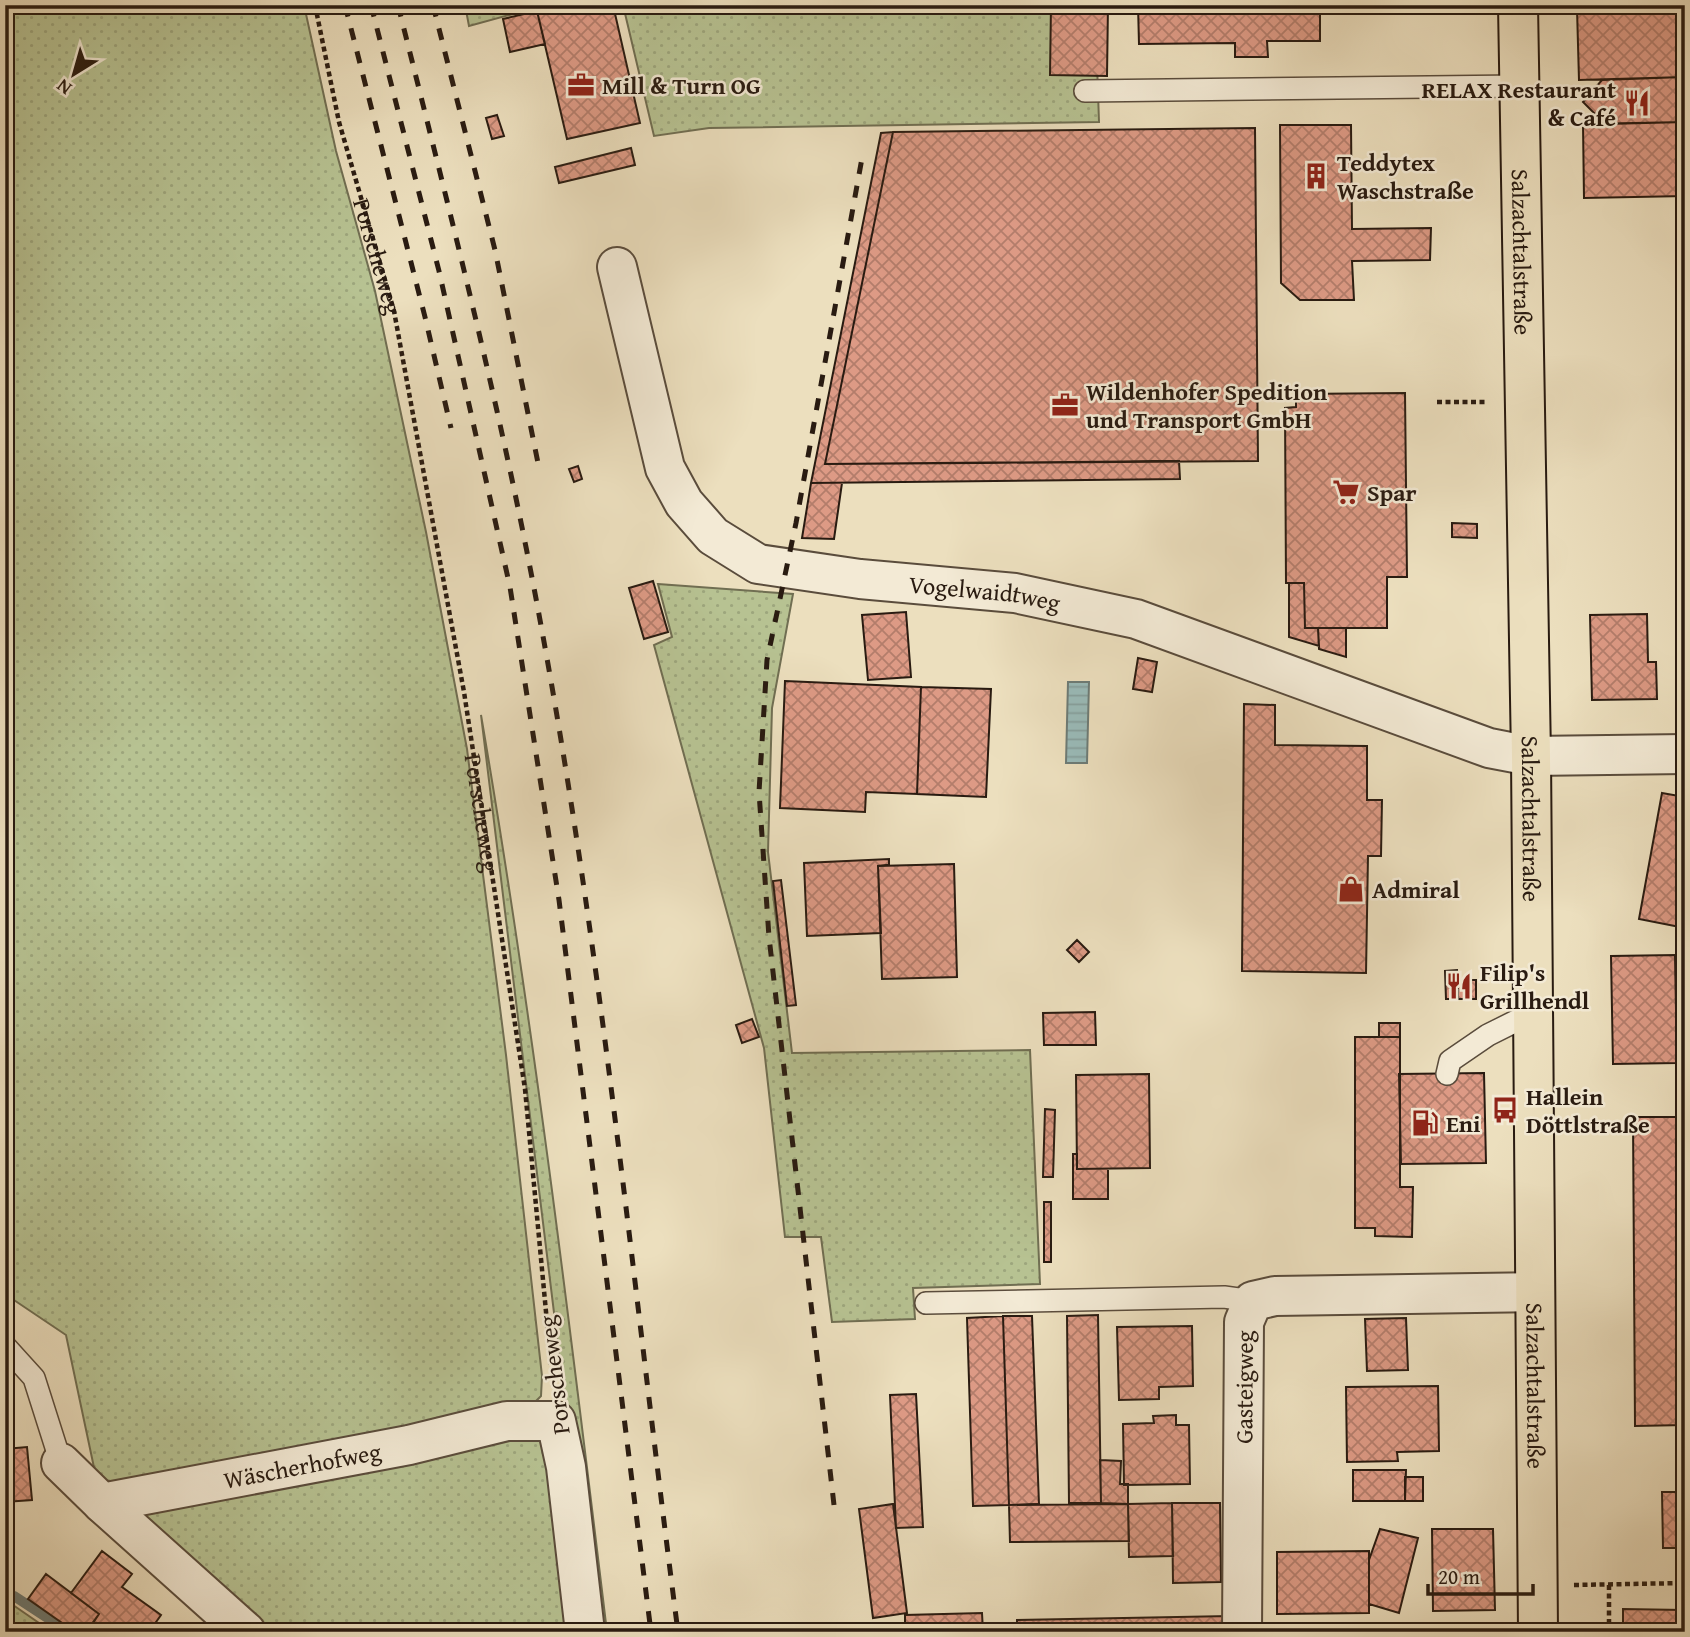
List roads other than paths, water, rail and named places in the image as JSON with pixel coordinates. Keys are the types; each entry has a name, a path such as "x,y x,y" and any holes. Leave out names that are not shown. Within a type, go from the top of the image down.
{"main road":[{"name":"Salzachtalstraße","path":"1518,5 1531,756 1538,1632"}],"street":[{"name":"Vogelwaidtweg","path":"617,267 665,468 684,503 713,536 758,564 860,579 1015,593 1136,619 1489,748 1531,756 1685,754"},
{"name":"Gasteigweg","path":"1242,1632 1244,1322 1253,1301 1275,1296 1535,1292"},
{"name":"Wäscherhofweg","path":"102,1503 408,1445 507,1421 556,1421"},
{"name":"Porscheweg","path":"556,1421 566,1467 585,1632"},
{"path":"61,1463 246,1632"}],"lane":[{"path":"1085,91 1520,86"},
{"path":"1447,1074 1450,1060 1488,1035 1534,1012"},
{"path":"926,1303 1224,1297 1253,1301"},
{"path":"5,1346 34,1378 61,1463"}],"water":[{"path":"1068,682 1089,682 1087,763 1066,763"}],"waterway":[{"path":"5,1598 14,1596 69,1632"}],"railway":[{"path":"345,5 451,428"},
{"path":"371,5 439,271 510,587 559,900 651,1632"},
{"path":"398,5 474,311 509,465 562,746 616,1124 678,1632"},
{"path":"433,5 495,250 539,468"},
{"path":"834,1505 769,937 759,792 767,660 796,523 862,158"}],"place":[{"name":"Mill & Turn OG","path":"581,85"},
{"name":"RELAX Restaurant & Café","path":"1637,103"},
{"name":"Teddytex Waschstraße","path":"1316,176"},
{"name":"Wildenhofer Spedition und Transport GmbH","path":"1065,405"},
{"name":"Spar","path":"1346,492"},
{"name":"Admiral","path":"1351,889"},
{"name":"Filip's Grillhendl","path":"1459,986"},
{"name":"Hallein Döttlstraße","path":"1505,1110"},
{"name":"Eni","path":"1425,1123"}]}
